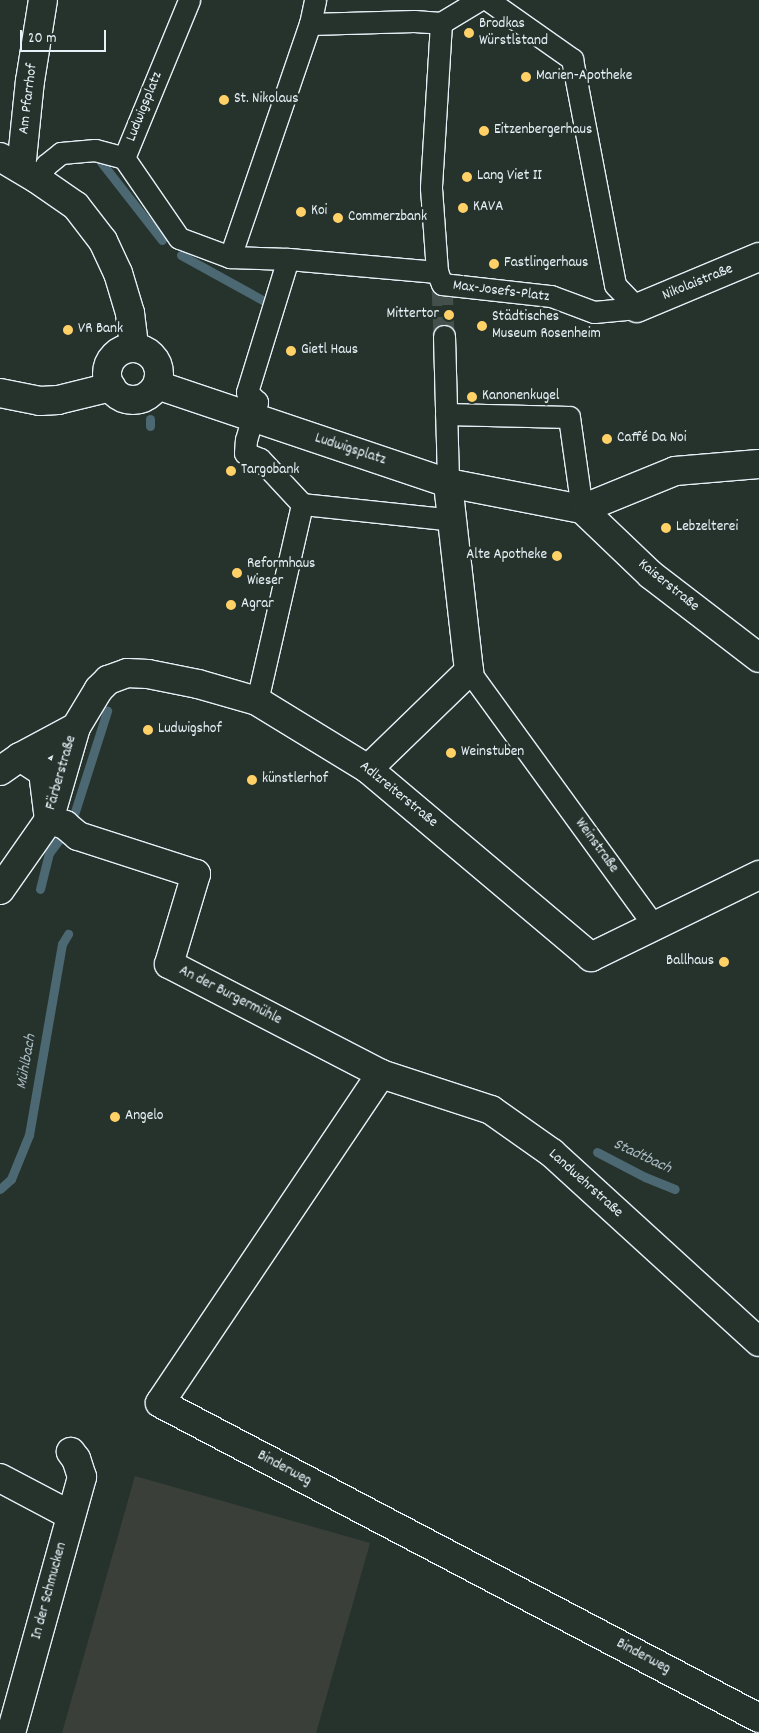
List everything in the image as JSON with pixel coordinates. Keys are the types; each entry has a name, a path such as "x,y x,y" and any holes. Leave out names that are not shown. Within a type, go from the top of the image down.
{"street":[{"name":"Am Pfarrhof","path":"19,168 43,0"},
{"name":"Ludwigsplatz","path":"124,158 189,0"},
{"path":"230,257 310,24 315,0"},
{"path":"310,24 414,21 441,23 479,0"},
{"path":"488,0 572,59 615,285 637,308"},
{"name":"Max-Josefs-Platz","path":"441,23 431,188 438,272 442,284 551,296 594,312 637,308"},
{"name":"Ludwigsplatz","path":"19,168 46,165 61,153 95,150 124,158 179,238 230,257 288,259 438,272"},
{"path":"19,168 76,206 103,241 118,273 130,313 134,348"},
{"name":"Nikolaistraße","path":"637,308 759,257"},
{"path":"288,259 248,392 257,402 251,418 245,453 260,459 302,504 453,520"},
{"path":"444,336 448,483"},
{"path":"134,348 150,353 156,360 160,377 157,385 152,393 134,400 125,399 111,387 108,372 113,358 126,349 134,348"},
{"name":"Ludwigsplatz","path":"157,385 448,483 582,509"},
{"path":"0,393 40,400 58,400 111,387"},
{"path":"446,414 569,417 582,509 675,471 759,464"},
{"name":"Weinstraße","path":"448,483 469,670 655,927"},
{"path":"256,701 302,504"},
{"name":"Kaiserstraße","path":"582,509 651,575 759,658"},
{"path":"368,769 469,670"},
{"name":"Adlzreiterstraße","path":"108,680 127,673 148,674 198,684 256,701 368,769 592,957 655,927"},
{"name":"Färberstraße","path":"0,890 64,827 76,726 108,680"},
{"name":"Färberstraße","path":"10,764 76,726"},
{"name":"Färberstraße","path":"10,764 43,772 64,827"},
{"name":"An der Burgermühle","path":"64,827 196,874 169,964 381,1074"},
{"path":"655,927 759,875"},
{"name":"Landwehrstraße","path":"381,1074 491,1110 552,1153 759,1342"},
{"name":"Binderweg","path":"381,1074 160,1403 759,1718"},
{"name":"In der Schmucken","path":"11,1733 82,1476 76,1459 71,1452"},
{"path":"0,1478 70,1515"}],"shaded area":[{"path":"135,1476 370,1543 316,1733 62,1733"}],"waterway":[{"path":"101,162 162,240"},
{"path":"181,255 266,302"},
{"name":"Mühlbach","path":"150,419 150,426"},
{"name":"Mühlbach","path":"40,889 49,853 71,824 107,711"},
{"name":"Mühlbach","path":"0,1189 11,1179 29,1135 62,944 68,934"},
{"name":"Stadtbach","path":"597,1152 645,1177 675,1189"}],"tunnel":[{"path":"442,284 444,336"}],"place":[{"name":"Brodkas Würstlstand","path":"469,33"},
{"name":"Marien-Apotheke","path":"526,77"},
{"name":"St. Nikolaus","path":"224,100"},
{"name":"Eitzenbergerhaus","path":"484,131"},
{"name":"Lang Viet II","path":"467,177"},
{"name":"KAVA","path":"463,208"},
{"name":"Koi","path":"301,212"},
{"name":"Commerzbank","path":"338,218"},
{"name":"Fastlingerhaus","path":"494,264"},
{"name":"Mittertor","path":"449,315"},
{"name":"Städtisches Museum Rosenheim","path":"482,326"},
{"name":"VR Bank","path":"68,330"},
{"name":"Gietl Haus","path":"291,351"},
{"name":"Kanonenkugel","path":"472,397"},
{"name":"Caffé Da Noi","path":"607,439"},
{"name":"Targobank","path":"231,471"},
{"name":"Lebzelterei","path":"666,528"},
{"name":"Alte Apotheke","path":"557,556"},
{"name":"Reformhaus Wieser","path":"237,573"},
{"name":"Agrar","path":"231,605"},
{"name":"Ludwigshof","path":"148,730"},
{"name":"Weinstuben","path":"451,753"},
{"name":"künstlerhof","path":"252,780"},
{"name":"Ballhaus","path":"724,962"},
{"name":"Angelo","path":"115,1117"}]}
